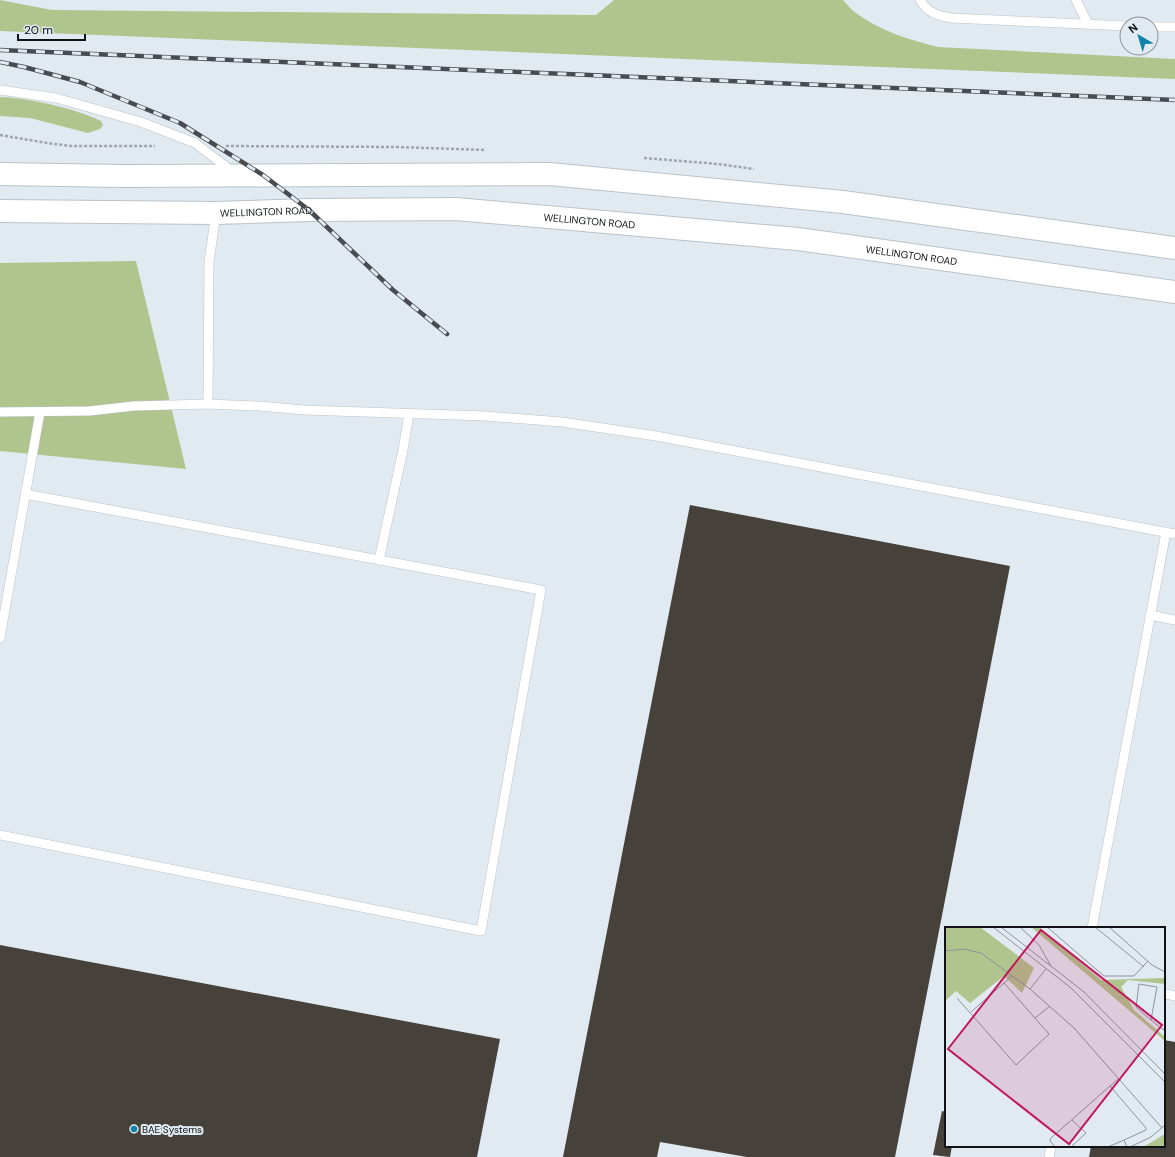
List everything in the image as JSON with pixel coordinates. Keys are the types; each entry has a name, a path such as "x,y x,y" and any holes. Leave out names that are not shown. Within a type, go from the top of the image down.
{"main road":[{"path":"0,174 238,176 550,174 843,202 1175,248"},
{"name":"WELLINGTON ROAD","path":"0,211 216,213 309,210 456,209 798,239 1175,292"}],"lane":[{"path":"920,0 925,8 937,15 951,18 1119,26"},
{"path":"1076,0 1088,24"},
{"path":"1159,26 1175,27"},
{"path":"0,90 56,98 141,122 195,143 238,176"},
{"path":"208,404 210,262 216,213"},
{"path":"0,412 89,411 134,406 208,404 304,410 486,416 562,422 656,436 1170,533 1150,615 1092,927"},
{"path":"0,638 40,412"},
{"path":"379,560 409,414"},
{"path":"0,835 481,931 541,590 25,494"},
{"path":"1150,615 1175,620"},
{"path":"1165,994 1175,996"},
{"path":"1049,1157 1051,1147"}],"green space":[{"path":"0,0 52,10 596,15 614,0 843,0 854,12 885,30 906,38 938,47 1175,59 1175,79 0,31"},
{"path":"0,97 24,99 51,104 90,116 101,121 103,125 100,129 88,133 30,118 0,116"},
{"path":"136,261 186,469 0,451 0,263"}],"building":[{"path":"690,505 1010,566 895,1157 747,1157 660,1142 657,1157 563,1157"},
{"path":"0,945 500,1039 477,1157 0,1157"},
{"path":"1165,1040 1175,1042 1175,1157 1089,1157 1091,1147 1165,1147"},
{"path":"942,1111 945,1112 945,1147 952,1147 950,1157 933,1155"}],"railway":[{"path":"0,50 1175,100"},
{"path":"0,62 80,82 180,123 263,175 309,210 393,290 447,334"}],"place":[{"name":"BAE Systems","path":"134,1129"}]}
